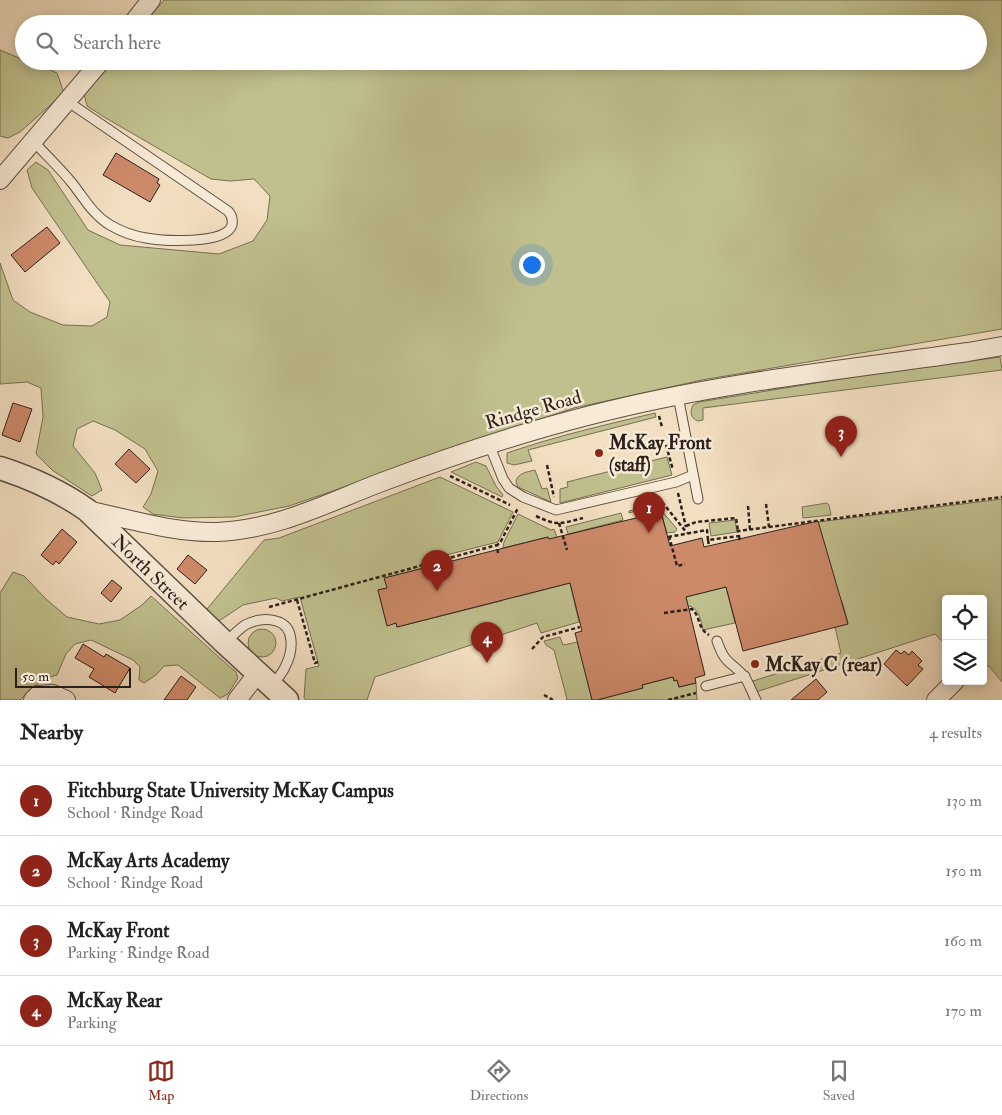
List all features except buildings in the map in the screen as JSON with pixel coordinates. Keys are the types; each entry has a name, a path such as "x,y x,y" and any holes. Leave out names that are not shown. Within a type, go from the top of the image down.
{"street":[{"path":"139,15 151,0"},
{"path":"0,180 93,70"},
{"name":"Rindge Road","path":"87,510 177,529 218,532 240,529 296,516 428,465 489,444 594,414 750,382 1002,346"},
{"name":"North Street","path":"0,468 47,486 87,510 272,686"},
{"path":"936,700 951,685"},
{"path":"237,700 272,686"},
{"path":"33,700 38,695 53,694 66,700"}],"lane":[{"path":"33,141 71,182 98,217 131,235 168,240 214,238 229,231 233,220 228,211 67,101"},
{"path":"678,396 698,499"},
{"path":"489,444 508,488 550,508 560,510 678,481 693,474"},
{"path":"225,643 240,629 255,621 272,620 285,625 291,636 289,654 285,667 272,686"},
{"path":"717,641 720,651 727,662 745,676 756,700"},
{"path":"706,686 745,676"}],"path":[{"path":"658,410 662,427"},
{"path":"666,445 674,474"},
{"path":"547,465 555,503"},
{"path":"650,488 687,533"},
{"path":"678,489 687,533"},
{"path":"269,607 496,545 500,543 524,497"},
{"path":"738,531 1002,497"},
{"path":"766,504 769,527"},
{"path":"748,506 750,530"},
{"path":"686,526 696,522 736,518 740,542"},
{"path":"558,519 567,550"},
{"path":"706,521 709,546"},
{"path":"684,564 677,566 668,537 707,530"},
{"path":"708,540 739,536"},
{"path":"496,545 498,554"},
{"path":"297,600 315,663 318,662"},
{"path":"664,613 692,609 696,614 702,631 717,641"},
{"path":"532,649 543,637 580,627"},
{"path":"668,700 697,693 706,686"},
{"path":"544,695 554,700"}],"green space":[{"path":"164,0 1002,0 1002,329 702,380 574,408 289,506 234,517 183,518 153,514 143,507 151,494 158,471 145,449 115,430 93,421 77,429 73,446 95,473 102,490 92,496 52,470 36,454 43,417 41,388 27,382 0,384 0,263 13,300 30,312 63,325 92,326 107,317 110,302 32,188 27,170 36,162 48,170 88,230 120,245 219,254 253,241 267,220 270,196 254,179 230,181 211,179 87,106 83,90 101,70 987,70 987,15 151,15"},
{"path":"0,50 15,56 15,70 50,70 57,73 64,93 20,132 8,138 0,136"},
{"path":"1000,357 1002,370 703,408 703,420 698,421 691,414 693,405 699,402 853,377"},
{"path":"655,413 656,417 528,450 532,461 514,465 507,463 507,453 599,426"},
{"path":"667,457 672,475 560,503 560,489 568,487 567,482"},
{"path":"476,462 486,466 503,495 502,497 451,472"},
{"path":"535,470 542,489 547,488 551,502 518,487 516,482 518,477 523,473"},
{"path":"440,477 513,512 498,542 430,559 431,566 385,578 387,588 378,590 387,625 396,623 397,627 501,601 515,592 516,597 570,583 579,622 541,633 537,623 375,677 367,700 306,700 304,698 306,669 319,666 300,597 282,601 276,598 243,605 219,621 207,609 264,540 279,538"},
{"path":"1002,499 1002,682 987,666 987,595 942,595 942,641 935,634 756,692 753,681 841,653 835,627 848,623 842,601 836,603 818,522"},
{"path":"827,503 831,515 803,518 802,507"},
{"path":"656,504 677,529 675,532 667,533 661,512 638,518 636,511 629,513 629,511"},
{"path":"621,513 623,520 568,534 566,527"},
{"path":"518,514 551,530 554,529 561,549 552,551 548,537 503,548 504,542"},
{"path":"735,520 737,532 711,536 709,523"},
{"path":"685,567 693,595 726,587 735,623 703,630 698,613 690,606 664,612"},
{"path":"13,572 24,576 67,617 99,624 120,620 142,605 151,596 236,672 238,678 228,694 220,698 178,665 164,666 156,675 144,683 139,680 140,667 133,660 91,640 75,644 66,654 57,675 32,688 20,700 0,700 0,593"},
{"path":"262,629 272,633 276,643 272,653 262,657 252,653 248,643 252,633"},
{"path":"560,637 563,645 578,642 592,700 566,700 554,650 546,645 544,641"},
{"path":"673,677 674,681 677,680 679,687 696,683 697,700 597,700 643,688 642,685"}],"place":[{"name":"McKay Front (staff)","path":"599,453"},
{"name":"McKay Front","path":"841,457"},
{"name":"Fitchburg State University McKay Campus","path":"649,533"},
{"name":"McKay Arts Academy","path":"437,591"},
{"name":"McKay Rear","path":"487,663"},
{"name":"McKay C (rear)","path":"755,664"}]}
